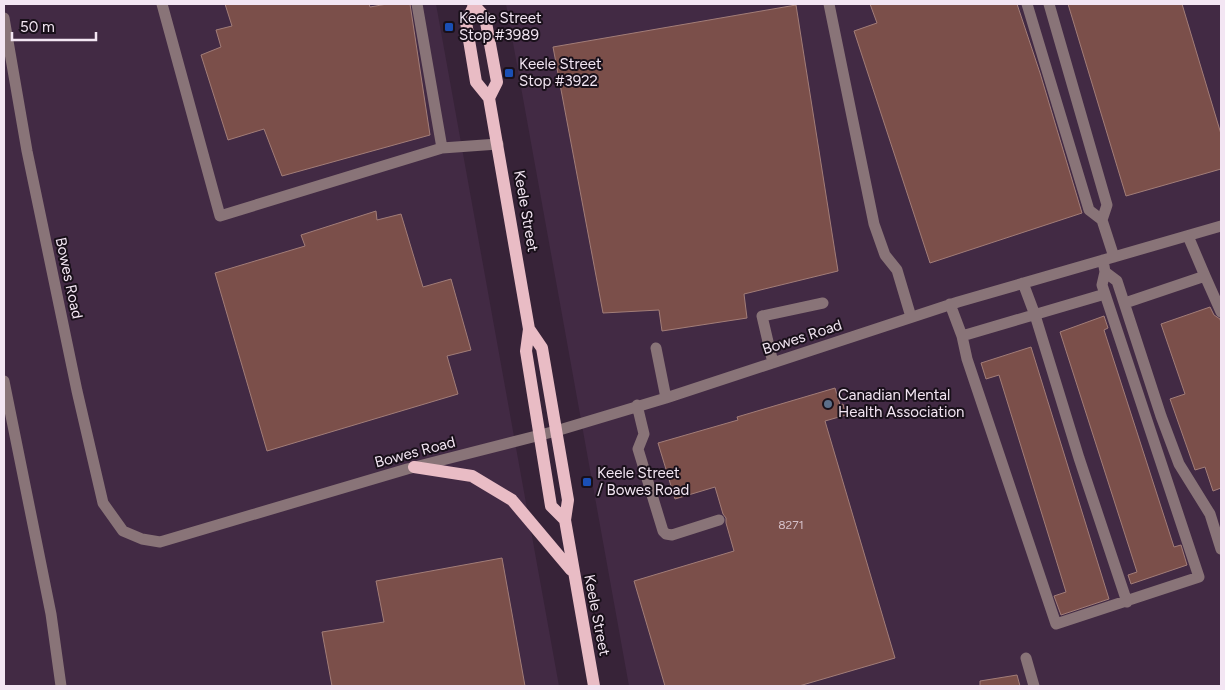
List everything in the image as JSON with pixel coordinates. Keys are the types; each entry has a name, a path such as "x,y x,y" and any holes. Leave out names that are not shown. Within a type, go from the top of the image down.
{"main road":[{"name":"Keele Street","path":"489,98 497,82 485,18 473,5 466,22 476,82 489,98 498,144 529,329 526,351 551,506 564,520"},
{"name":"Keele Street","path":"529,329 542,348 568,500 564,520 594,686"},
{"path":"414,467 472,476 512,500 572,571"}],"street":[{"path":"162,4 220,216 442,148 498,144"},
{"path":"417,4 442,148"},
{"path":"829,4 874,224 885,254 897,270 911,317"},
{"path":"1028,4 1089,210 1102,220"},
{"path":"950,304 1056,624 1199,577 1102,285 1108,258 1102,220 1107,205 1049,4"},
{"name":"Bowes Road","path":"4,18 27,151 77,391 103,503 123,531 142,539 160,542 414,467 556,431 637,405 666,398 950,304 1221,226"},
{"path":"1188,236 1221,312"},
{"path":"1105,272 1117,281 1161,416 1179,464 1210,514 1221,549"},
{"path":"1124,303 1205,276"},
{"path":"1023,283 1035,314 1079,458 1127,602"},
{"path":"962,336 1105,294"},
{"path":"773,363 762,316 822,302"},
{"path":"656,348 666,398"},
{"path":"4,381 52,614 61,686"},
{"path":"637,405 644,434 638,449 663,531 666,534 672,535 719,520"},
{"path":"1026,658 1034,686"}],"shaded area":[{"path":"4,4 436,4 559,686 4,686"},
{"path":"506,4 1221,4 1221,686 629,686"}],"building":[{"path":"225,4 369,4 370,7 387,4 410,4 430,135 282,176 264,129 228,140 201,55 221,47 216,30 232,26"},
{"path":"870,4 1017,4 1082,213 930,263 854,31 877,23"},
{"path":"1068,4 1182,4 1221,134 1221,169 1126,196"},
{"path":"796,5 838,271 744,294 747,318 662,331 659,310 603,313 553,47"},
{"path":"376,211 377,220 401,214 423,287 451,279 471,350 447,356 458,394 267,451 215,273 305,246 301,235"},
{"path":"1210,307 1221,323 1221,488 1213,491 1205,467 1195,470 1170,399 1185,394 1161,324"},
{"path":"1104,316 1108,328 1104,330 1174,547 1181,545 1187,565 1131,584 1128,575 1137,572 1060,332"},
{"path":"1031,347 1109,599 1061,615 1054,596 1066,592 999,375 986,379 981,363"},
{"path":"835,388 840,405 843,404 846,415 825,421 895,658 799,686 665,686 634,581 734,551 726,518 715,487 675,499 658,443 738,420 737,417"},
{"path":"502,558 525,686 332,686 322,632 384,622 376,581"},
{"path":"1017,675 1020,686 980,686 980,681"}],"place":[{"name":"Keele Street Stop #3989","path":"449,27"},
{"name":"Keele Street Stop #3922","path":"509,73"},
{"name":"Canadian Mental Health Association","path":"828,404"},
{"name":"Keele Street / Bowes Road","path":"587,482"}]}
